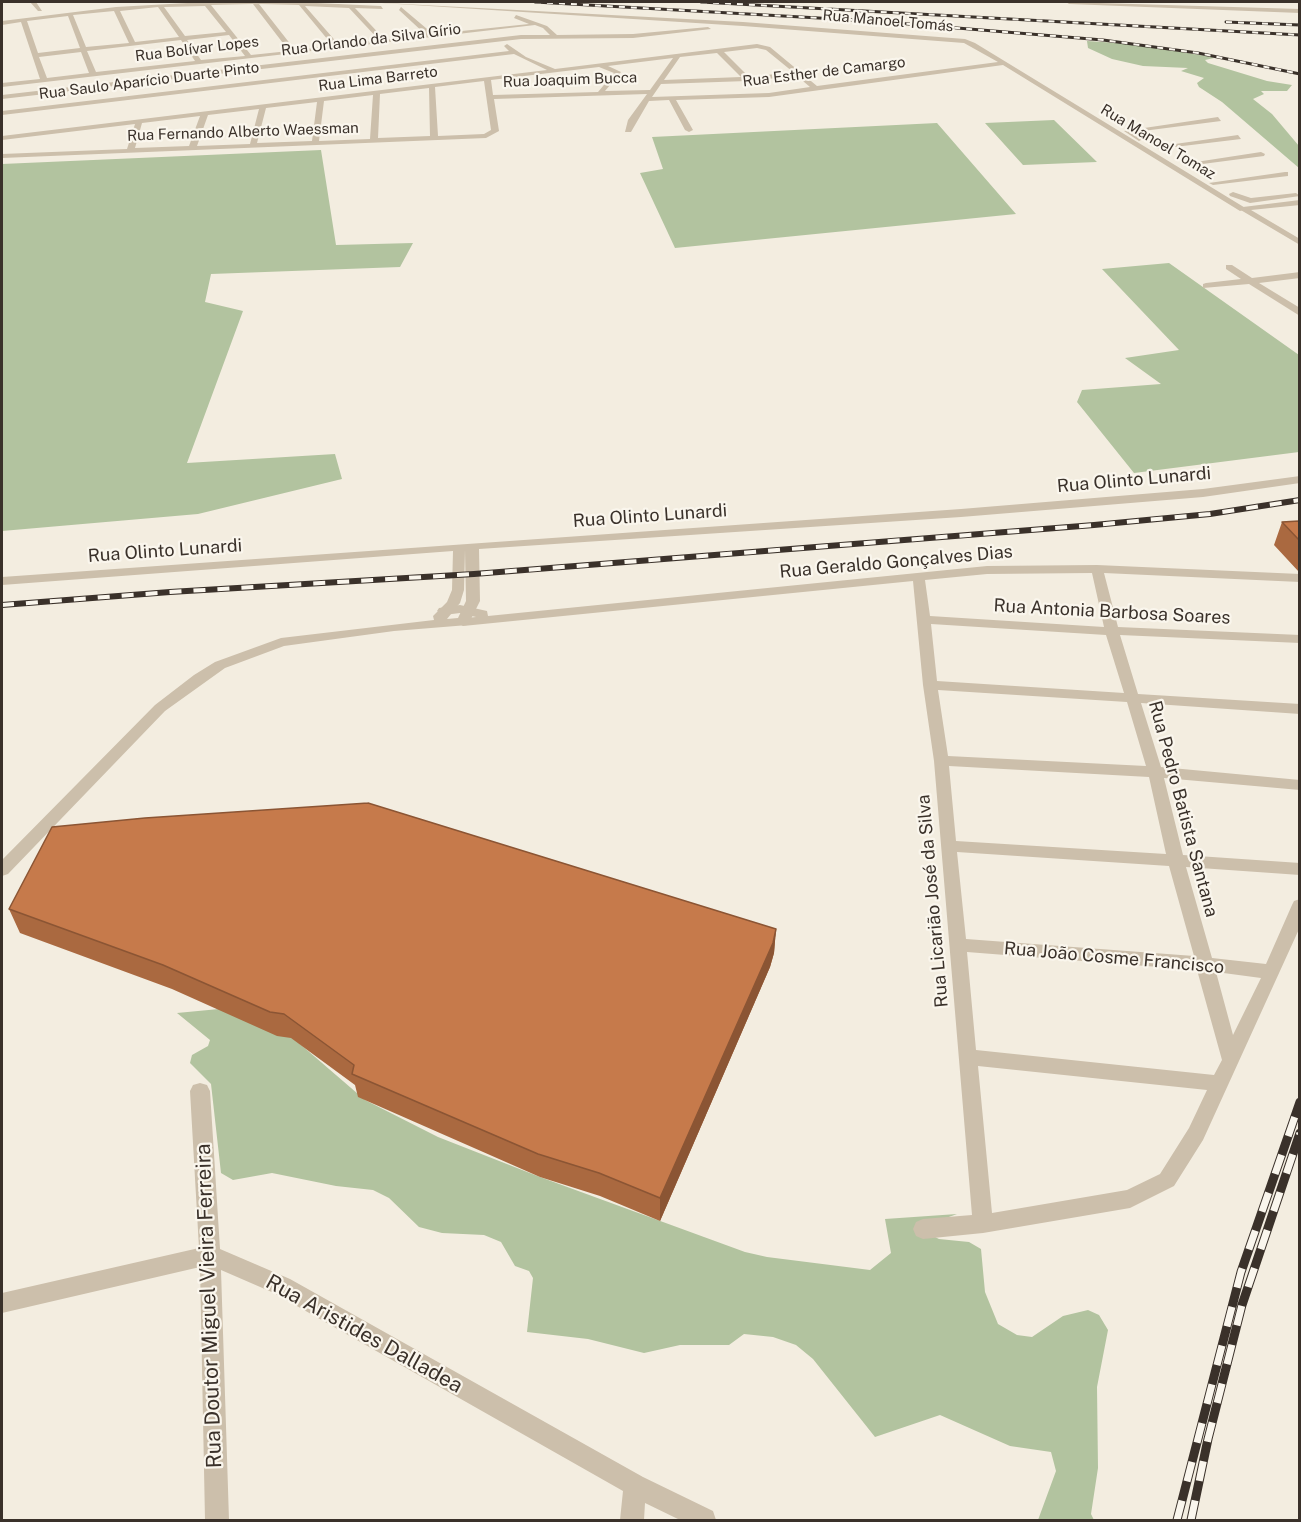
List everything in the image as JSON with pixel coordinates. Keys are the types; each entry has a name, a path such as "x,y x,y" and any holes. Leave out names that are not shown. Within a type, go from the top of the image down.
{"street":[{"path":"33,2 40,10"},
{"path":"79,2 85,8"},
{"path":"2,15 129,2"},
{"path":"254,2 293,52"},
{"path":"2,23 160,5 254,2 511,16 538,24 555,36"},
{"name":"Rua Manoel Tomás","path":"369,2 743,24 959,40 973,44 1002,63"},
{"path":"1069,2 1209,4 1299,11"},
{"path":"206,3 249,56"},
{"path":"301,4 337,47"},
{"path":"160,5 199,62"},
{"path":"350,6 384,42"},
{"path":"116,9 132,44"},
{"path":"401,9 431,36"},
{"path":"1261,9 1299,18"},
{"path":"70,14 93,75"},
{"path":"22,20 44,80"},
{"name":"Rua Bolívar Lopes","path":"2,85 538,24"},
{"name":"Rua Orlando da Silva Gírio","path":"2,97 499,39 654,35 743,24"},
{"path":"469,25 476,31"},
{"path":"36,55 231,33"},
{"path":"499,39 524,58 562,71 557,81"},
{"name":"Rua Lima Barreto","path":"2,138 12,137 54,143 106,126 757,46 768,48 797,74"},
{"name":"Rua Saulo Aparício Duarte Pinto","path":"2,113 514,51"},
{"path":"719,51 747,79"},
{"path":"380,53 392,66"},
{"path":"628,130 632,120 678,56"},
{"name":"Rua Esther de Camargo","path":"650,95 672,99 769,95 1002,63"},
{"name":"Rua Manoel Tomaz","path":"1002,63 1299,243"},
{"path":"261,66 270,81"},
{"path":"601,92 618,72 607,66"},
{"path":"660,82 747,79 797,74 816,89"},
{"path":"486,79 489,97"},
{"path":"432,86 434,138"},
{"path":"90,87 97,101"},
{"path":"546,94 551,87"},
{"name":"Rua Joaquim Bucca","path":"489,97 601,92 650,95"},
{"path":"374,140 377,93"},
{"name":"Rua Fernando Alberto Waessman","path":"2,156 54,143 95,152 486,136 495,131 489,97"},
{"path":"672,99 689,130"},
{"path":"315,143 321,100"},
{"path":"253,145 263,107"},
{"path":"192,148 204,115"},
{"path":"1218,119 1128,131 1247,201 1298,198"},
{"path":"130,151 139,122"},
{"path":"102,135 106,126"},
{"path":"2,156 12,137"},
{"path":"1158,147 1238,137"},
{"path":"95,152 99,143"},
{"path":"1163,161 1183,162 1261,154"},
{"path":"1213,183 1285,174"},
{"path":"1243,209 1298,198"},
{"path":"1229,267 1299,313"},
{"path":"1206,286 1299,275"},
{"name":"Rua Olinto Lunardi","path":"2,581 949,514 1203,493 1299,479"},
{"path":"466,616 474,590 474,546"},
{"path":"442,617 453,603 459,590 459,547"},
{"name":"Rua Geraldo Gonçalves Dias","path":"2,870 160,708 198,678 220,665 281,642 394,627 442,617 466,616 496,619 987,570 1097,569 1299,578"},
{"name":"Rua Pedro Batista Santana","path":"1097,569 1112,631 1155,772 1176,861 1231,1060"},
{"name":"Rua Licarião José da Silva","path":"917,576 922,596 930,685 941,761 982,1224"},
{"name":"Rua Antonia Barbosa Soares","path":"923,620 1299,639"},
{"path":"930,685 1299,709"},
{"path":"941,761 1155,772 1299,784"},
{"path":"948,846 1299,869"},
{"path":"923,1228 982,1224 1130,1199 1167,1180 1196,1134 1272,972 1299,904"},
{"name":"Rua João Cosme Francisco","path":"956,945 1204,964 1272,972"},
{"path":"968,1057 1219,1083"},
{"name":"Rua Doutor Miguel Vieira Ferreira","path":"200,1091 210,1255 217,1521"},
{"path":"2,1303 210,1255"},
{"name":"Rua Aristides Dalladea","path":"210,1255 282,1286 635,1485 704,1521"},
{"path":"632,1521 635,1485"}],"green space":[{"path":"1087,41 1133,44 1212,57 1214,58 1205,60 1208,63 1267,81 1292,85 1287,91 1261,91 1264,94 1253,99 1272,114 1299,146 1299,168 1222,102 1199,87 1197,83 1204,78 1181,71 1188,68 1143,66 1112,59 1088,48"},
{"path":"1054,120 1097,162 1023,165 985,123"},
{"path":"937,123 1016,214 675,248 640,173 663,169 652,137"},
{"path":"321,150 336,245 413,243 400,267 211,274 205,302 243,311 187,463 335,454 342,479 198,514 2,531 2,164"},
{"path":"1169,263 1299,355 1299,452 1134,473 1077,402 1082,390 1161,384 1125,358 1179,350 1102,269"},
{"path":"219,1009 293,1038 365,1100 438,1137 745,1252 767,1257 870,1270 891,1253 885,1219 957,1214 930,1224 927,1233 939,1239 969,1242 981,1249 985,1292 998,1324 1017,1335 1032,1337 1063,1316 1088,1310 1099,1315 1108,1330 1097,1387 1098,1468 1091,1514 1094,1520 1038,1520 1056,1471 1051,1452 1010,1446 940,1415 875,1437 813,1359 796,1345 773,1337 744,1334 729,1345 680,1345 644,1353 588,1339 527,1332 533,1278 529,1271 515,1266 501,1242 484,1235 442,1233 419,1227 389,1198 373,1190 336,1186 272,1173 233,1180 221,1173 211,1084 190,1063 192,1055 208,1046 210,1040 177,1013"}],"building":[{"path":"1299,521 1299,540 1282,522"},
{"path":"368,803 776,929 773,943 660,1198 599,1173 538,1154 352,1074 354,1065 284,1014 270,1012 163,965 9,909 52,827 145,818"}],"railway":[{"path":"535,2 872,21 1103,40 1198,53 1300,74"},
{"path":"701,2 1300,35"},
{"path":"1226,22 1300,25"},
{"path":"2,605 170,592 474,574 1094,525 1210,514 1300,500"},
{"path":"1177,1520 1241,1272 1300,1102"},
{"path":"1191,1520 1208,1439 1242,1305 1300,1133"}]}
